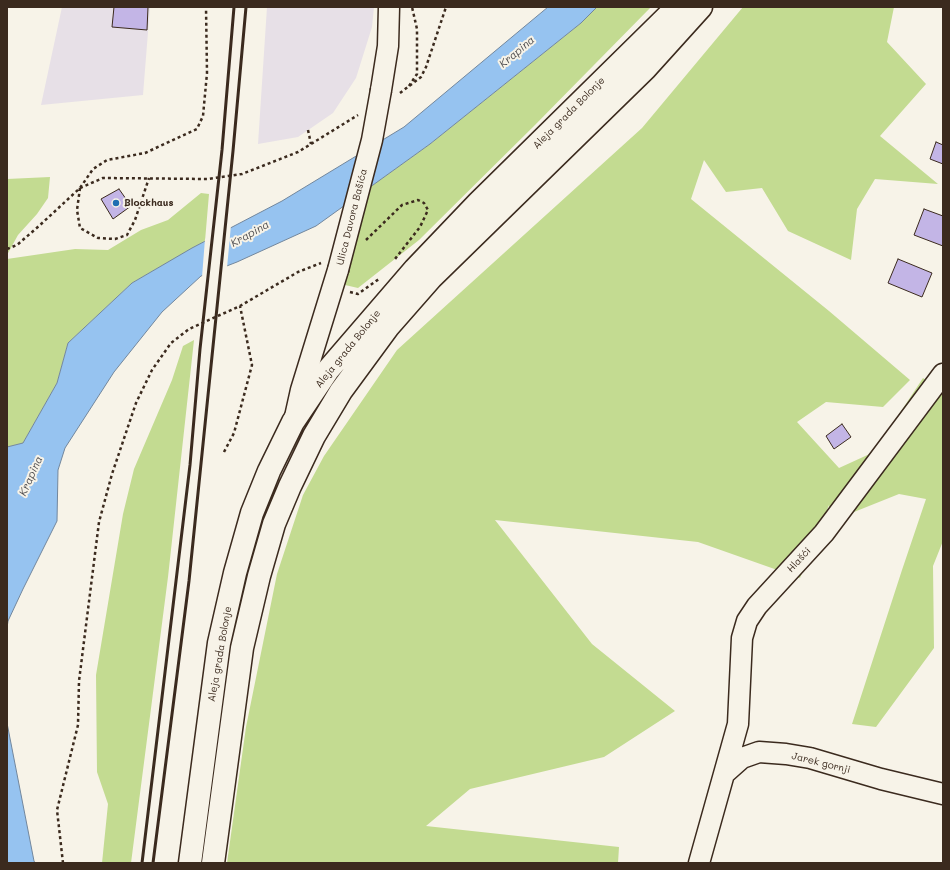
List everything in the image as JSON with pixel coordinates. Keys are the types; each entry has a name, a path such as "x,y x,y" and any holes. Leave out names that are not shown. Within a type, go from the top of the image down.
{"main road":[{"name":"Aleja grada Bolonje","path":"190,863 219,643 235,573 252,514 269,470 293,422 328,370 415,269 478,203 695,9"},
{"name":"Aleja grada Bolonje","path":"213,863 243,641 274,524 314,436 341,391 388,326 431,278 645,69 695,9"}],"street":[{"name":"Ulica Davora Bašića","path":"293,422 333,273 387,93 389,7"},
{"name":"Hlašći","path":"724,774 738,724 742,638 747,622 757,606 824,533 943,374"},
{"name":"Jarek gornji","path":"724,774 742,758 759,752 786,754 810,758 881,779 943,794"},
{"path":"699,863 724,774"}],"path":[{"path":"7,249 17,245 80,188 93,169 108,160 145,153 197,129 204,116 207,73 206,7"},
{"path":"406,90 417,74 417,29 412,7"},
{"path":"387,93 406,90 421,77 426,67 446,7"},
{"path":"80,188 103,178 208,179 242,174 298,152 361,113"},
{"path":"308,130 311,144"},
{"path":"80,188 77,210 80,228 98,238 115,239 127,236 135,220 149,178"},
{"path":"365,241 402,205 418,200 424,203 428,210 420,227 391,265"},
{"path":"63,863 58,810 78,725 79,681 99,522 112,474 136,403 152,370 171,343 189,329 240,306 298,272 333,273 358,294 382,277"},
{"path":"224,452 234,433 252,365 240,306"}],"shaded area":[{"path":"62,7 150,7 143,95 41,105"},
{"path":"267,7 374,7 372,27 356,78 333,113 298,137 258,144"}],"green space":[{"path":"597,7 651,7 419,240 358,288 345,285 370,187 430,144 581,23"},
{"path":"743,7 894,7 887,42 926,84 880,136 938,184 875,179 857,209 851,260 788,231 762,188 726,192 704,160 691,199 829,311 910,380 883,407 826,402 797,422 839,468 874,452 923,378 943,393 943,541 933,566 934,648 876,727 852,724 926,499 899,494 829,522 829,505 800,578 698,542 495,520 592,644 675,711 604,757 470,789 426,826 619,847 618,863 227,863 246,727 277,574 303,495 324,456 397,350 642,128"},
{"path":"50,177 48,198 37,214 18,235 7,255 7,179"},
{"path":"201,193 209,194 205,241 132,283 68,343 57,383 23,443 7,447 7,259 75,249 108,250 141,230 168,220"},
{"path":"194,340 168,577 131,863 102,863 108,804 97,772 96,675 123,514 134,469 172,380 183,346"}],"water":[{"name":"Krapina","path":"548,7 597,7 581,23 430,144 316,226 237,262 201,276 162,312 114,372 65,448 58,470 57,521 8,621 7,628 7,447 23,443 57,383 68,343 132,283 192,248 282,201 404,127"},
{"path":"7,723 34,861 35,863 7,863"}],"pier":[{"path":"231,225 227,268 202,277 205,239"}],"building":[{"path":"114,7 148,7 147,30 112,27"},
{"path":"936,142 943,145 943,164 930,159"},
{"name":"Blockhaus","path":"119,189 131,206 113,219 101,199"},
{"path":"924,209 943,216 943,246 914,235"},
{"path":"898,259 932,273 922,297 888,283"},
{"path":"842,424 851,437 834,449 826,436"}],"railway":[{"path":"142,863 190,465 200,349 222,150 234,7"},
{"path":"153,863 189,581 233,151 246,7"}],"place":[{"name":"Blockhaus","path":"116,203"}]}
